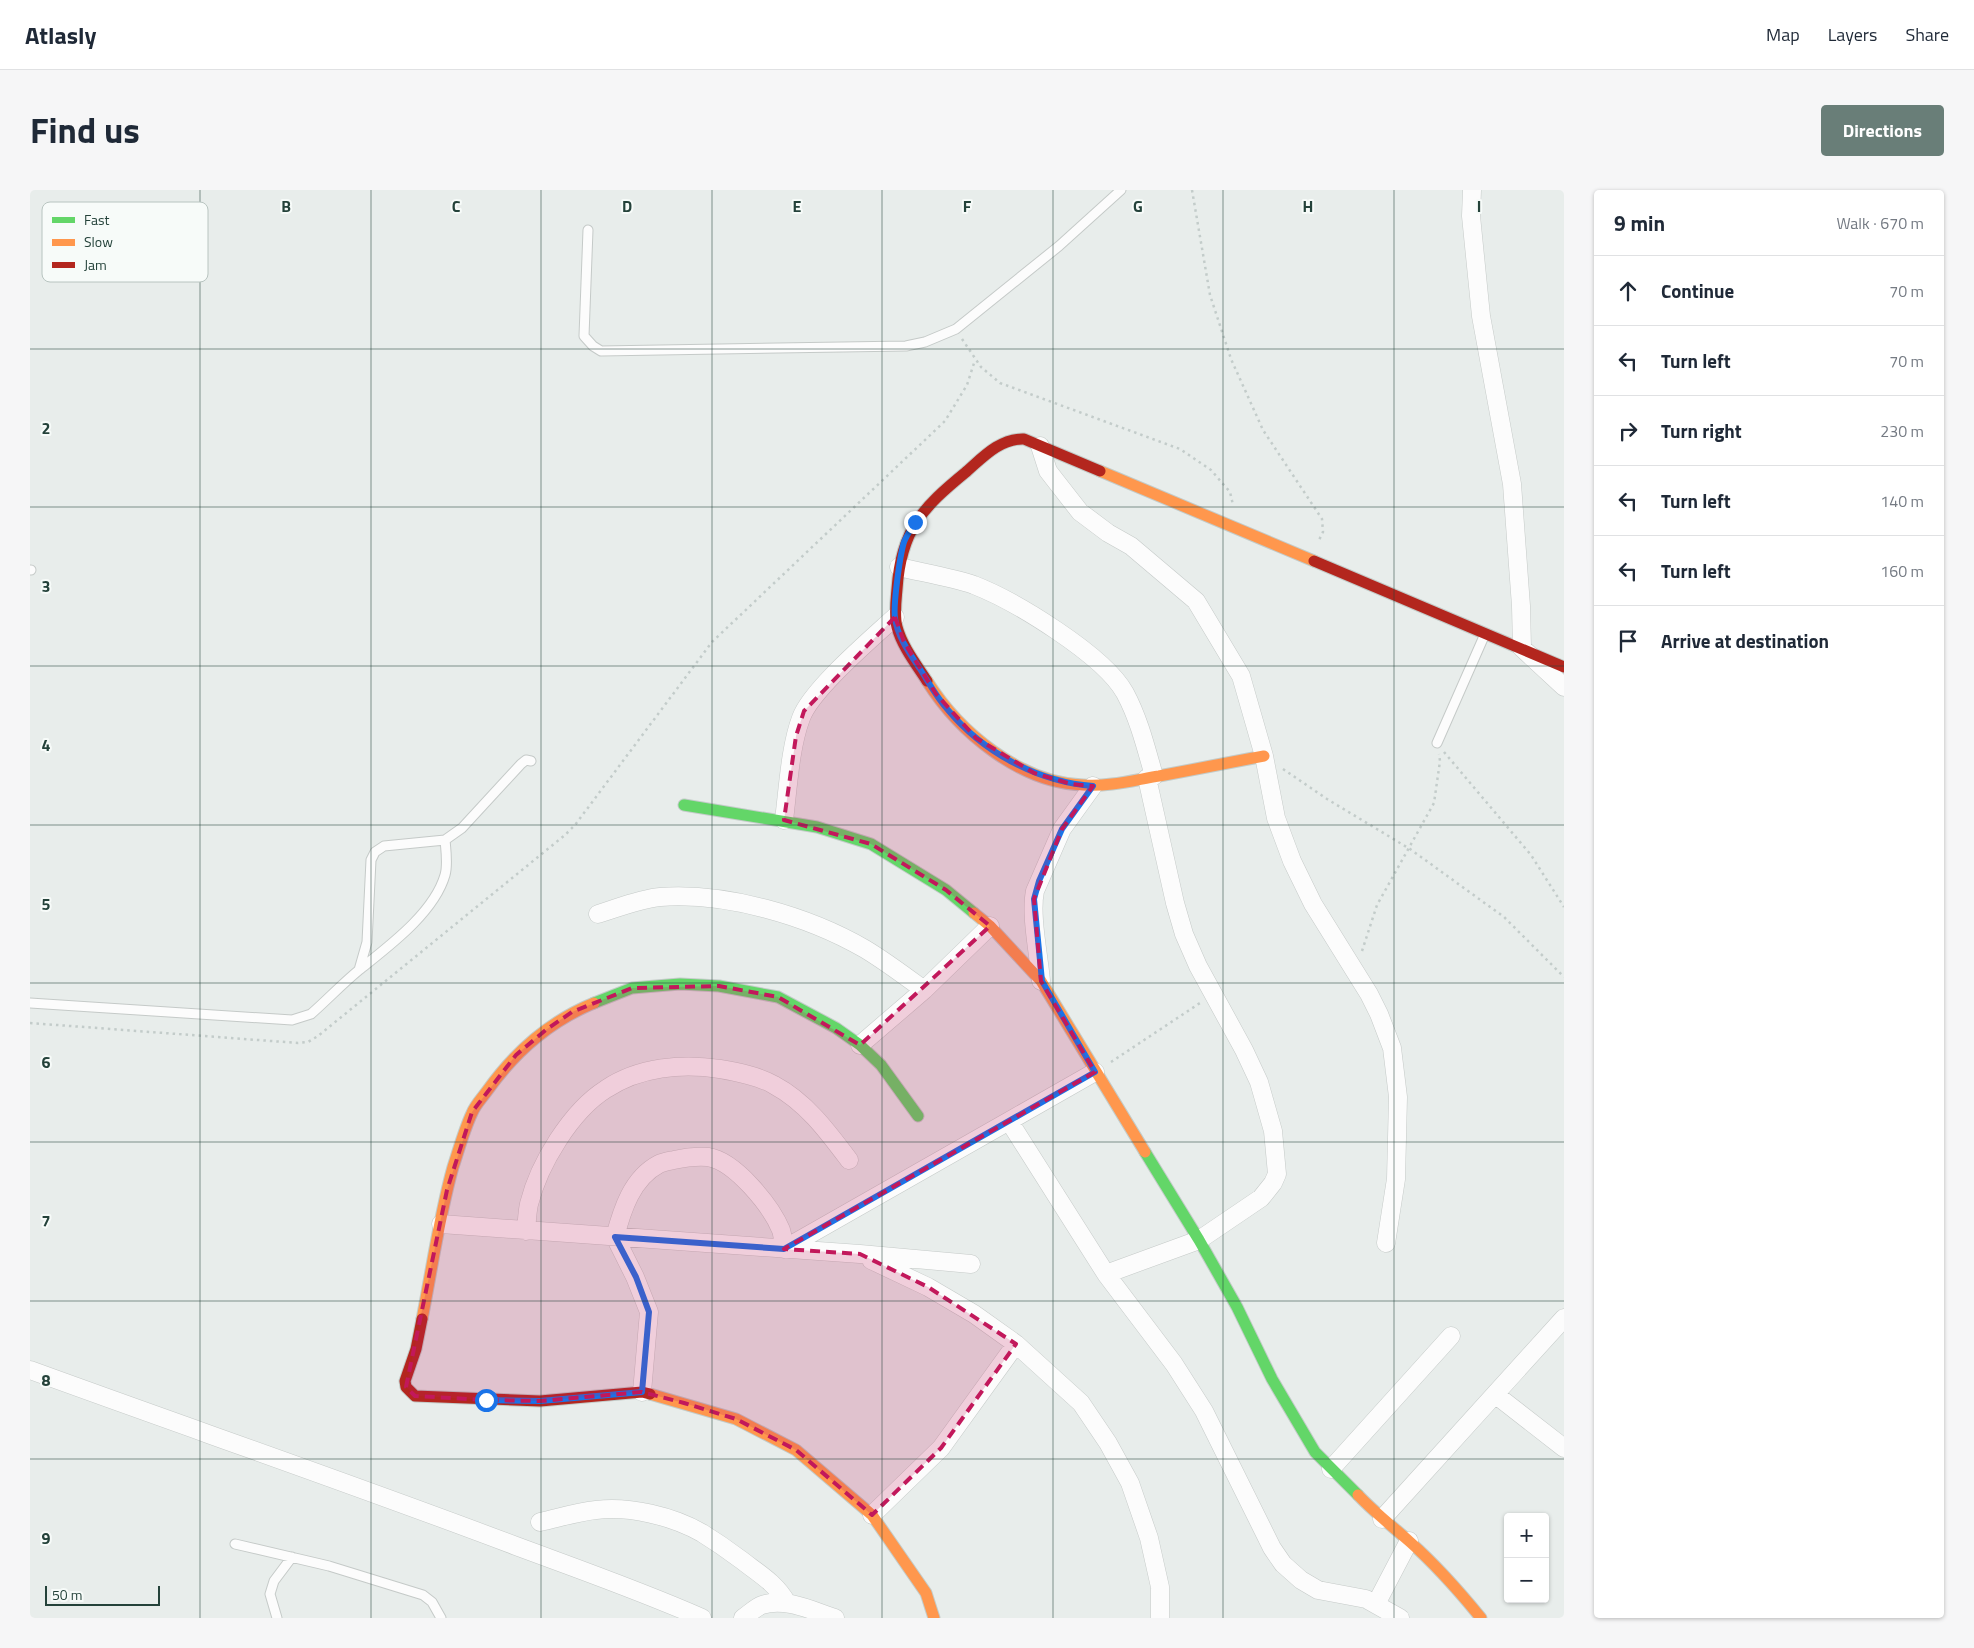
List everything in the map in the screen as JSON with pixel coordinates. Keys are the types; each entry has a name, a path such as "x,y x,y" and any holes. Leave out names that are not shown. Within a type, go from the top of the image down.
{"street":[{"path":"1472,190 1471,216 1481,316 1512,484 1521,606 1522,648 1564,687"},
{"path":"1264,756 1115,784 1093,786 1072,784 1034,773 1009,760 976,738 948,711 898,630 895,617 900,567 904,542 915,522 953,483 1010,439 1024,439 1564,667"},
{"path":"1040,446 1048,471 1080,512 1108,533 1131,546 1196,601 1241,676 1264,756 1276,818 1292,861 1313,904 1345,953 1387,1032 1394,1061 1398,1097 1396,1179 1386,1242"},
{"path":"900,567 974,585 1021,608 1057,630 1106,669 1124,692 1138,720 1178,918 1198,966 1259,1082 1273,1131 1277,1174 1273,1184 1261,1198 1199,1240 1106,1274"},
{"path":"784,820 796,736 804,711 827,683 895,617"},
{"path":"1042,981 1035,915 1035,891 1062,829 1093,786"},
{"path":"684,805 784,820 843,833 871,844 914,868 946,890 990,926 1042,981 1095,1072 1199,1240 1237,1307 1272,1379 1315,1452 1382,1519 1409,1541 1453,1584 1477,1616"},
{"path":"598,914 659,897 697,897 788,914 823,927 866,949 924,990"},
{"path":"860,1045 924,990 990,926"},
{"path":"918,1116 881,1065 860,1045 836,1028 778,996 719,986 680,984 632,988 572,1012 547,1029 516,1055 472,1112 449,1182 416,1350 405,1381 406,1387 415,1396 478,1400 540,1401 642,1392 684,1402 736,1419 796,1450 872,1515 926,1592 934,1618"},
{"path":"526,1230 529,1204 542,1168 561,1136 582,1109 606,1089 632,1076 665,1068 701,1066 735,1072 774,1084 802,1105 828,1132 849,1160"},
{"path":"784,1249 1095,1072"},
{"path":"1009,1121 1106,1274 1174,1364 1204,1411 1272,1548 1283,1564 1301,1580 1318,1590 1366,1599 1400,1618"},
{"path":"642,1392 649,1312 636,1277 615,1237 621,1212 629,1195 642,1178 659,1164 681,1159 708,1157 727,1166 760,1195 776,1218 782,1233 784,1249"},
{"path":"441,1224 860,1254 971,1264"},
{"path":"860,1254 936,1292 974,1314 1016,1344 1081,1402 1108,1443 1130,1482 1149,1538 1160,1587 1160,1618"},
{"path":"1382,1519 1564,1318"},
{"path":"1331,1469 1450,1336"},
{"path":"872,1515 941,1448 1016,1344"},
{"path":"30,1370 305,1470 400,1502 657,1598 702,1618"},
{"path":"1496,1394 1564,1448"},
{"path":"540,1522 596,1510 624,1510 658,1516 702,1533 771,1582 780,1592 786,1603"},
{"path":"1376,1604 1409,1541"},
{"path":"743,1618 761,1605 774,1602 786,1603 835,1618"}],"lane":[{"path":"588,230 584,336 592,346 601,350 906,346 925,342 956,329 1060,246 1122,190"},
{"path":"1437,743 1485,633"},
{"path":"359,970 367,942 371,860 373,856 384,846 446,840 462,828 521,764 526,760 531,761"},
{"path":"30,1003 292,1020 311,1014 359,970 379,956 399,938 431,902 442,885 446,872 446,840"},
{"path":"235,1544 329,1566 423,1596 432,1602 441,1618"},
{"path":"277,1618 270,1594 274,1581 292,1557"}],"path":[{"path":"1192,190 1210,295 1231,359 1263,430 1322,520 1323,532 1310,559"},
{"path":"956,329 975,360 1000,383 1180,449 1211,470 1230,492 1234,504 1217,519"},
{"path":"30,1023 298,1043 308,1042 318,1036 566,835 712,642 945,421 967,385 975,360"},
{"path":"1345,953 1362,951 1377,905 1434,803 1440,761 1437,743"},
{"path":"1437,743 1531,855 1564,907"},
{"path":"1264,756 1326,799 1410,849 1504,917 1564,977"},
{"path":"1095,1072 1214,994"}],"highlighted area":[{"path":"895,617 904,642 936,694 976,738 1034,773 1071,784 1093,786 1062,829 1034,899 1041,981 1095,1072 784,1249 860,1254 928,1287 1016,1344 941,1448 872,1515 796,1450 736,1419 684,1403 642,1392 540,1401 486,1400 415,1396 406,1387 447,1190 472,1112 516,1055 547,1029 572,1012 632,988 719,986 778,997 860,1045 990,926 946,890 871,844 784,820 796,736 804,711"}],"traffic: fast":[{"path":"684,805 817,827 871,844 946,890 974,913"},
{"path":"594,1003 632,988 680,984 719,986 778,997 836,1028 860,1045 881,1065 918,1116"},
{"path":"1145,1152 1199,1240 1237,1307 1272,1379 1315,1452 1358,1495"}],"traffic: slow":[{"path":"1100,471 1314,561"},
{"path":"927,681 956,718 993,751 1014,765 1060,782 1083,785 1112,784 1264,756"},
{"path":"974,913 990,926 1041,981 1145,1152"},
{"path":"422,1319 448,1186 466,1126 473,1110 509,1064 534,1039 563,1019 594,1003"},
{"path":"650,1394 736,1419 796,1450 872,1515 926,1593 934,1618"},
{"path":"1358,1495 1429,1560 1481,1618"}],"traffic: jam":[{"path":"927,681 902,641 895,613 899,569 903,551 916,522 926,509 985,455 999,445 1015,440 1024,439 1100,471"},
{"path":"1314,561 1564,667"},
{"path":"422,1319 416,1349 405,1381 406,1387 415,1396 540,1401 642,1392 650,1394"}],"route":[{"path":"486,1400 540,1401 642,1392 648,1341 649,1312 636,1277 615,1237 784,1249 1095,1072 1042,981 1034,899 1035,891 1062,829 1093,786 1052,780 1009,760 976,738 948,711 936,694 904,642 898,630 895,617 904,542 915,522"}]}
